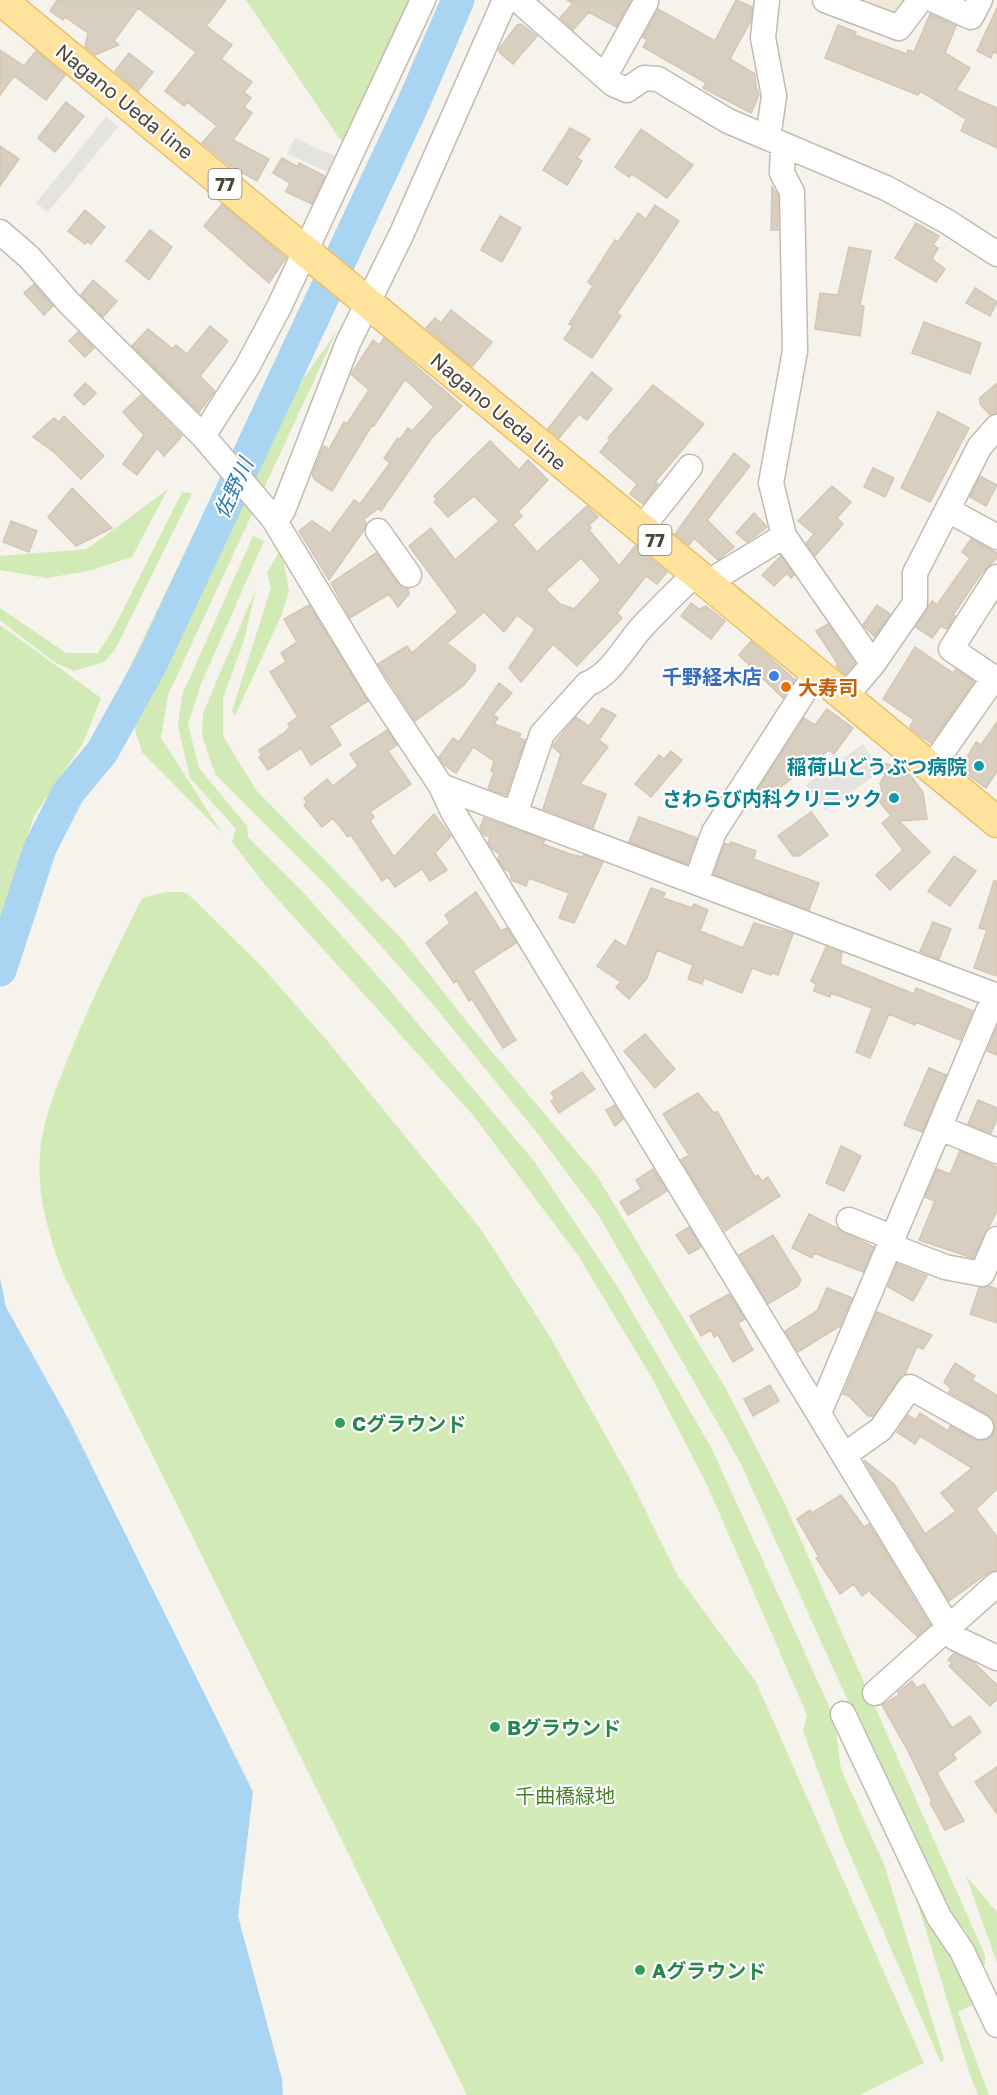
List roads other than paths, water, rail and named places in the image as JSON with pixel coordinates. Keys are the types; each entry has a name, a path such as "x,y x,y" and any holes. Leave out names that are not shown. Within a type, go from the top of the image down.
{"main road":[{"name":"Nagano Ueda line","path":"1,0 997,822"}],"street":[{"path":"206,440 308,252 423,0"},
{"path":"275,519 283,510 348,342 505,0"},
{"path":"518,0 605,76 627,90 644,78 658,79 728,121 886,188 946,221 997,254"},
{"path":"767,0 763,38 774,96 775,141 782,173 792,192 795,351 771,483 784,536 873,664"},
{"path":"825,0 899,28 920,0"},
{"path":"934,0 971,17 980,0"},
{"path":"605,76 646,2"},
{"path":"0,232 29,257 69,303 206,440 275,519 376,688 441,786 453,812 846,1454 955,1638 997,1658"},
{"path":"845,697 873,664 915,603 915,573 980,446 997,427"},
{"path":"641,529 690,467"},
{"path":"948,510 997,537"},
{"path":"378,531 410,575"},
{"path":"515,814 542,734 587,684 596,681 640,629 702,580 720,575 784,536"},
{"path":"931,768 994,678 951,649 997,577"},
{"path":"696,882 714,832 816,673"},
{"path":"441,786 996,996 819,1413"},
{"path":"940,1128 997,1151"},
{"path":"849,1220 945,1267 982,1274 997,1239"},
{"path":"846,1454 881,1429 910,1387 981,1427"},
{"path":"875,1693 997,1584"},
{"path":"843,1714 939,1917 962,1950 997,2025"}],"water":[{"path":"0,1278 6,1307 69,1420 253,1792 238,1916 282,2079 283,2095 0,2095"}],"waterway":[{"name":"佐野川","path":"0,970 40,848 68,793 102,752 151,664 413,104 458,0"}],"place":[{"name":"千野経木店","path":"774,676"},
{"name":"大寿司","path":"786,687"},
{"name":"稲荷山どうぶつ病院","path":"979,766"},
{"name":"さわらび内科クリニック","path":"894,798"},
{"name":"Cグラウンド","path":"340,1423"},
{"name":"Bグラウンド","path":"495,1727"},
{"name":"Aグラウンド","path":"640,1970"}],"park label":[{"name":"千曲橋緑地","path":"565,1795"}]}
